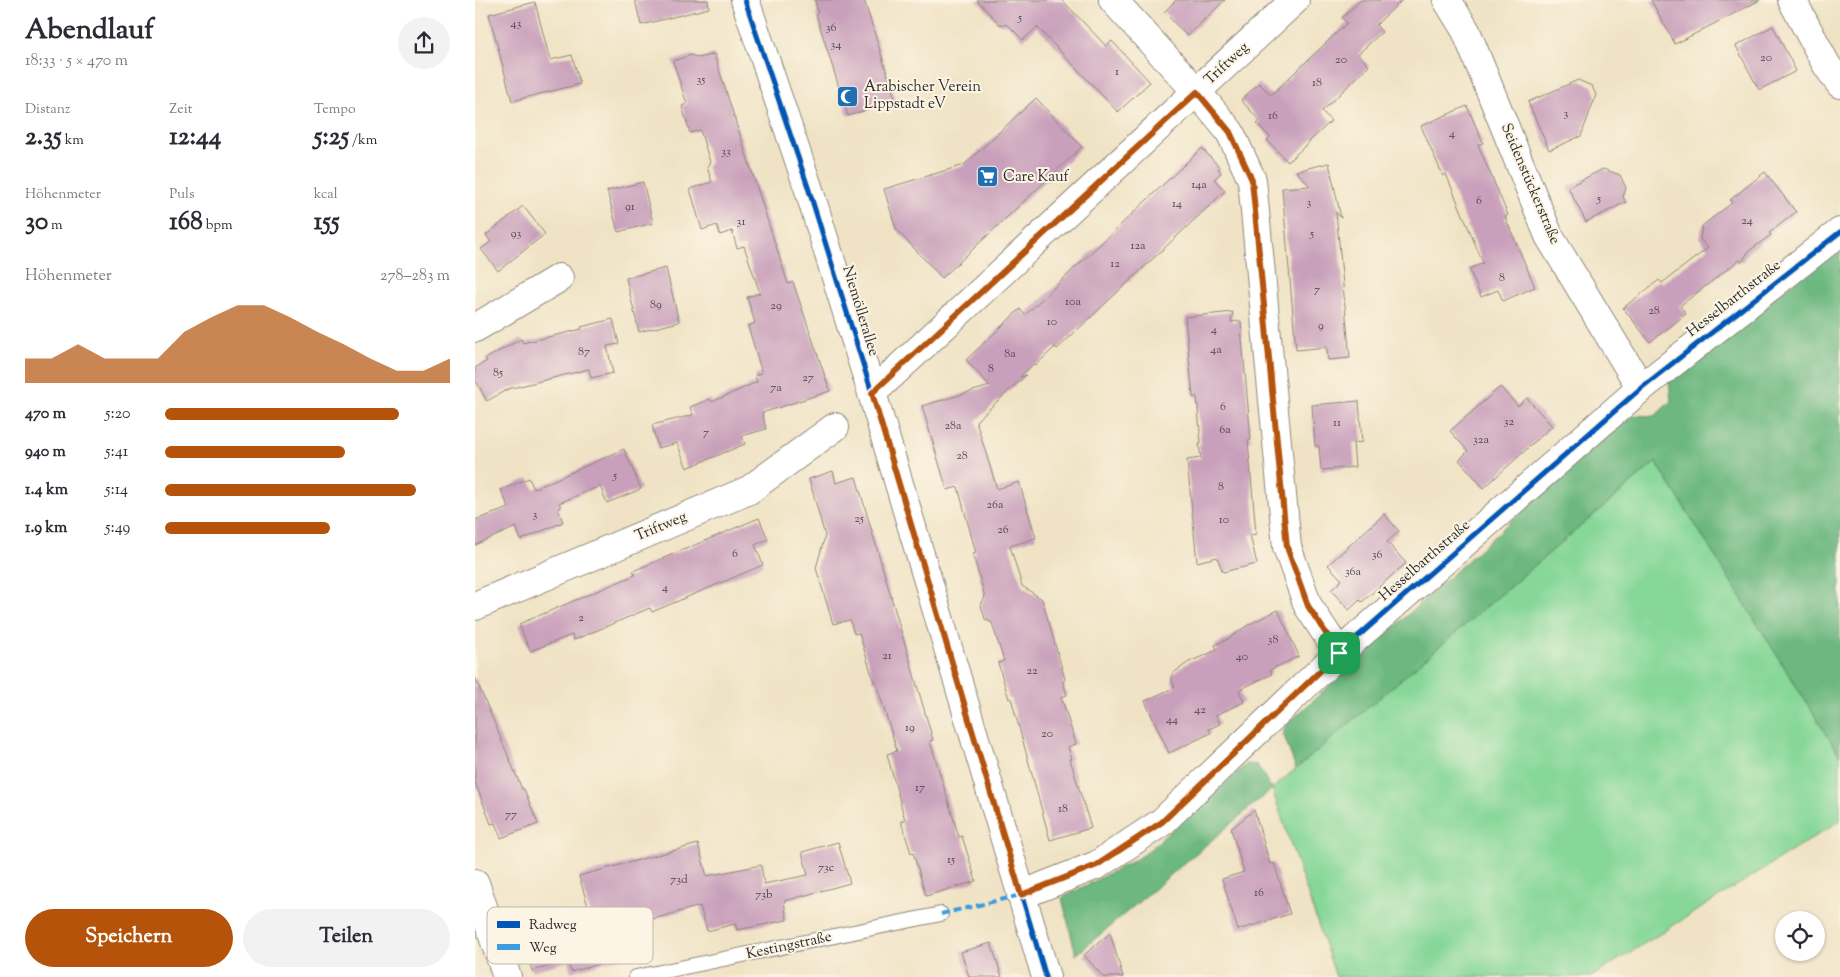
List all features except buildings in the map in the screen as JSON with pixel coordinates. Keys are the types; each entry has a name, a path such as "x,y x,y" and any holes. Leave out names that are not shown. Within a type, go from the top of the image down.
{"street":[{"name":"Niemöllerallee","path":"745,0 808,187 872,393 1046,977"},
{"path":"1113,0 1197,92 1230,132 1252,180 1287,547 1308,606 1339,653"},
{"name":"Triftweg","path":"872,393 1295,0"},
{"name":"Seidenstückerstraße","path":"1447,0 1466,31 1549,236 1641,388"},
{"path":"1791,0 1826,64 1840,84"},
{"name":"Hesselbarthstraße","path":"1021,895 1097,865 1162,822 1339,653 1641,388 1840,232"},
{"path":"475,328 559,278"},
{"name":"Triftweg","path":"475,606 749,490 835,427"},
{"path":"475,883 487,918"},
{"path":"503,964 507,977"}],"lane":[{"name":"Kestingstraße","path":"636,977 941,914"}],"green space":[{"path":"1840,246 1840,756 1656,462 1296,769 1283,733 1286,725 1628,415 1655,416 1671,401 1669,380"},
{"path":"1656,462 1840,756 1840,821 1591,977 1336,977 1272,789"},
{"path":"1247,764 1257,765 1272,789 1076,955 1062,898 1142,856"}],"marked path":[{"path":"941,914 1021,895"}],"cycle path":[{"path":"745,0 808,187 872,393 1046,977"},
{"path":"1021,895 1097,865 1162,822 1339,653 1641,388 1840,232"}],"place":[{"name":"Arabischer Verein Lippstadt eV","path":"848,96"},
{"name":"Care Kauf","path":"987,177"}],"route":[{"path":"1197,92 1230,132 1252,180 1287,547 1308,606 1339,653 1162,822 1097,865 1021,895 872,393 1197,92"}]}
